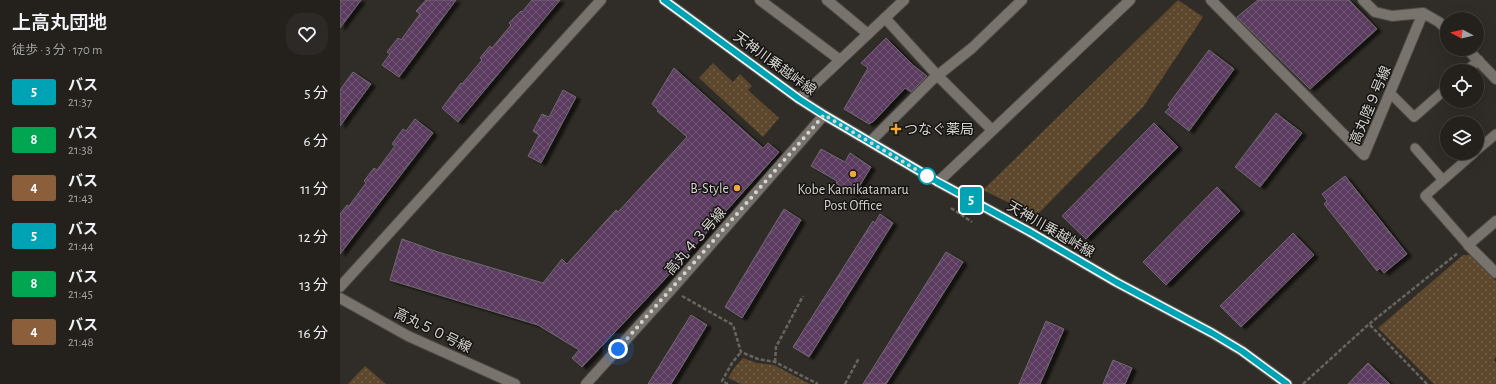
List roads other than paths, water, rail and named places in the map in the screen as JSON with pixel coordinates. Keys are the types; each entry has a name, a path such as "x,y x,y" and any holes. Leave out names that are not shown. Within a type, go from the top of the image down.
{"street":[{"path":"340,287 601,0"},
{"name":"天神川乗越峠線","path":"664,0 799,99 824,115 938,182 1030,232 1116,282 1212,333 1242,351 1287,384"},
{"path":"760,0 840,60"},
{"path":"827,0 868,34"},
{"path":"799,99 904,0"},
{"path":"870,142 938,75 972,48 1022,0"},
{"path":"938,182 1130,0"},
{"name":"高丸陸９号線","path":"1211,0 1364,155 1423,13"},
{"path":"1363,0 1375,12 1392,16 1423,13 1440,23"},
{"path":"885,18 992,130"},
{"path":"1475,56 1496,79"},
{"name":"高丸４３号線","path":"586,384 671,290 824,115"},
{"path":"1496,221 1468,245 1496,273"},
{"name":"高丸５０号線","path":"340,298 408,336 515,384"}],"lane":[{"path":"1474,64 1479,60"},
{"path":"1390,93 1414,117 1440,94"},
{"path":"1484,144 1496,134"},
{"path":"1415,148 1443,180"},
{"path":"1466,160 1425,196 1468,245"}],"place":[{"name":"つなぐ薬局","path":"896,129"},
{"name":"Kobe Kamikatamaru Post Office","path":"853,174"},
{"name":"B-Style","path":"737,188"}]}
